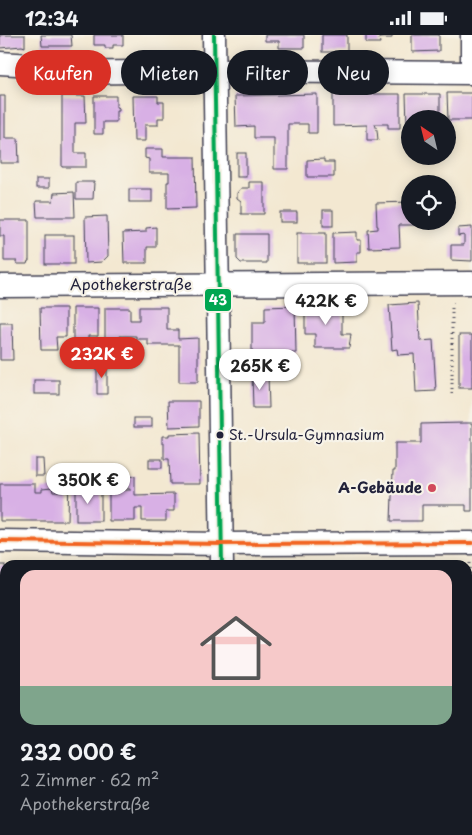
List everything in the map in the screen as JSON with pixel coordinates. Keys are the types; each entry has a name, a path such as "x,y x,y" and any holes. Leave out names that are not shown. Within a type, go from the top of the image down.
{"street":[{"path":"214,35 214,50"},
{"path":"217,71 472,73 472,35"},
{"path":"0,63 33,65 49,73 121,72"},
{"path":"215,95 222,555"},
{"name":"Apothekerstraße","path":"0,286 461,283"},
{"path":"0,541 222,555 471,550"}],"path":[{"path":"452,398 461,283"}],"building":[{"path":"0,35 25,35 25,47 0,48"},
{"path":"41,35 71,35 72,46 42,46"},
{"path":"94,35 123,35 123,45 113,45 113,48 105,48 105,45 94,45"},
{"path":"265,35 304,35 304,48 279,48 279,41 265,41"},
{"path":"322,35 347,35 347,50 322,50"},
{"path":"366,35 392,35 392,38 379,38 380,43 366,43"},
{"path":"412,35 439,35 439,51 412,52"},
{"path":"447,93 472,93 472,120 456,120 456,110 448,110"},
{"path":"317,94 317,133 308,133 308,124 288,124 288,169 274,169 274,138 254,138 254,126 236,127 235,96"},
{"path":"400,94 400,128 388,128 388,124 375,124 378,140 367,140 367,125 333,126 333,95"},
{"path":"406,94 440,94 440,110 407,110"},
{"path":"0,96 5,96 5,138 18,138 19,163 0,163"},
{"path":"62,96 85,96 86,123 75,123 75,153 86,153 86,167 62,167"},
{"path":"94,96 116,96 116,107 119,108 119,111 116,111 116,122 103,122 103,134 94,134"},
{"path":"133,96 158,96 158,102 164,102 164,118 158,118 158,125 145,125 145,141 134,141"},
{"path":"145,149 163,149 163,157 195,157 196,208 167,209 169,173 149,173 149,159 145,158"},
{"path":"237,153 246,153 246,177 237,177"},
{"path":"324,159 324,162 334,162 334,177 307,177 307,160"},
{"path":"36,179 49,179 49,188 36,188"},
{"path":"76,182 94,182 93,199 76,199"},
{"path":"249,182 264,182 264,214 241,214 241,201 237,198 237,193 241,188 249,188"},
{"path":"129,189 152,189 152,202 129,202"},
{"path":"74,192 75,217 37,217 36,201 53,201 54,193"},
{"path":"401,202 400,247 369,248 368,230 378,229 376,203"},
{"path":"323,210 333,210 333,226 323,226"},
{"path":"280,212 297,212 297,222 280,222"},
{"path":"107,216 108,256 102,262 86,263 85,217"},
{"path":"0,220 29,220 29,261 27,264 17,264 17,261 4,261 4,236 0,236"},
{"path":"156,227 156,247 147,247 147,263 124,263 123,233 146,232 146,228"},
{"path":"472,227 472,261 451,260 451,245 464,245 464,235 458,236 458,228"},
{"path":"357,232 357,240 361,240 361,252 357,252 357,262 333,263 333,233"},
{"path":"297,233 326,233 326,263 297,263"},
{"path":"237,234 267,234 267,263 241,263 237,259"},
{"path":"45,235 74,235 74,264 45,264"},
{"path":"418,303 420,341 433,340 436,391 416,392 414,354 398,355 397,349 392,350 389,305"},
{"path":"342,305 342,334 351,334 349,348 315,348 315,334 305,334 305,306"},
{"path":"295,306 296,353 252,354 252,323 265,323 265,307"},
{"path":"139,307 167,307 167,330 178,330 178,339 198,338 198,382 179,382 179,345 148,345 148,339 136,339 136,336 120,336 120,349 105,349 105,308 130,308 130,320 139,320"},
{"path":"40,308 66,308 66,337 56,337 57,350 41,350"},
{"path":"73,308 98,308 98,336 88,336 88,349 73,350"},
{"path":"0,323 12,323 13,360 0,360"},
{"path":"459,335 472,335 472,388 459,388"},
{"path":"107,363 107,394 97,394 97,364"},
{"path":"252,374 268,374 269,408 253,408"},
{"path":"34,380 59,380 59,394 34,394"},
{"path":"168,401 199,401 199,426 169,427"},
{"path":"134,418 152,418 152,427 134,427"},
{"name":"A-Gebäude","path":"472,423 472,511 466,511 466,505 422,505 422,521 391,521 395,443 421,443 421,424"},
{"path":"199,433 200,484 170,484 169,459 164,459 162,436"},
{"path":"35,459 43,459 44,476 35,476"},
{"path":"149,459 162,459 162,468 149,468"},
{"path":"61,475 69,475 68,521 0,521 0,484 35,484 35,492 42,492 42,489 52,488 53,492 63,492"},
{"path":"135,476 135,495 174,494 174,511 166,511 166,521 142,521 142,508 135,508 135,521 109,521 109,490 130,490 130,488 127,488 127,477"},
{"path":"76,490 101,490 101,521 76,521"}],"transit line":[{"name":"43","path":"214,35 222,560"},
{"path":"0,541 222,544 472,543"}],"place":[{"name":"St.-Ursula-Gymnasium","path":"220,435"},
{"name":"A-Gebäude","path":"432,488"}]}
